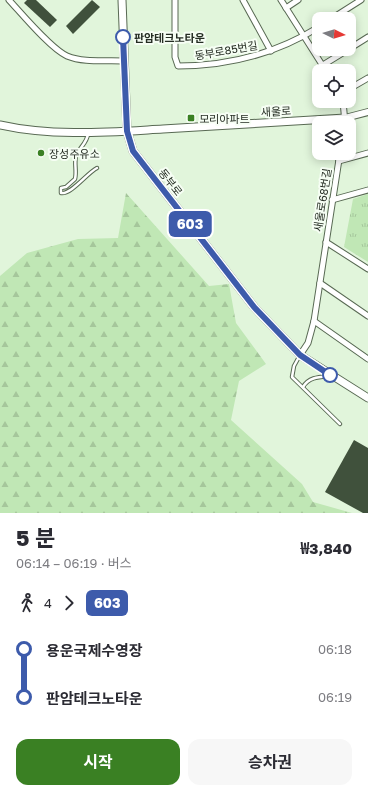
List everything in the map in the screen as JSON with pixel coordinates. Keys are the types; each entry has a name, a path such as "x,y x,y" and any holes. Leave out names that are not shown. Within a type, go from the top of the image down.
{"main road":[{"name":"동부로","path":"122,0 123,60 127,131 133,151 254,307 300,355 368,398"},
{"name":"새울로","path":"0,126 20,130 59,132 127,131 312,123"}],"street":[{"path":"9,0 54,46 66,56 82,60 123,60"},
{"name":"동부로85번길","path":"175,0 175,57 178,66 223,62 271,52 304,37 312,32"},
{"path":"243,0 271,52"},
{"path":"281,0 322,64"},
{"path":"286,8 298,0"},
{"path":"342,12 361,0"},
{"path":"356,45 368,37"},
{"path":"326,64 338,56"},
{"path":"356,86 368,78"},
{"name":"새울로","path":"356,117 368,112"},
{"name":"새울로68번길","path":"300,355 308,343 314,321 339,161 368,153"},
{"path":"332,200 368,190"},
{"name":"새울로68번길","path":"326,242 368,269"},
{"path":"320,283 368,316"},
{"path":"314,321 368,359"}],"lane":[{"path":"89,131 88,139 77,154 75,179 66,187 61,188 61,193 70,191 91,171 97,168"},
{"path":"300,355 294,366 292,377 340,424"},
{"path":"303,387 306,382 313,378 332,376"}],"green space":[{"path":"126,193 209,286 229,284 236,323 266,364 239,381 231,420 302,484 313,502 352,513 0,513 0,276 27,253 78,239 118,238"},
{"path":"368,194 368,262 344,247 353,199"}],"building":[{"path":"27,0 36,0 57,20 50,27 24,3"},
{"path":"92,0 100,7 73,34 66,26"},
{"path":"354,440 368,448 368,513 363,513 325,492"}],"bus line":[{"name":"603","path":"123,37 127,131 133,151 254,307 300,355 330,375"}],"place":[{"name":"판암테크노타운","path":"123,37"},
{"name":"모리아파트","path":"191,118"},
{"name":"장성주유소","path":"41,153"}]}
